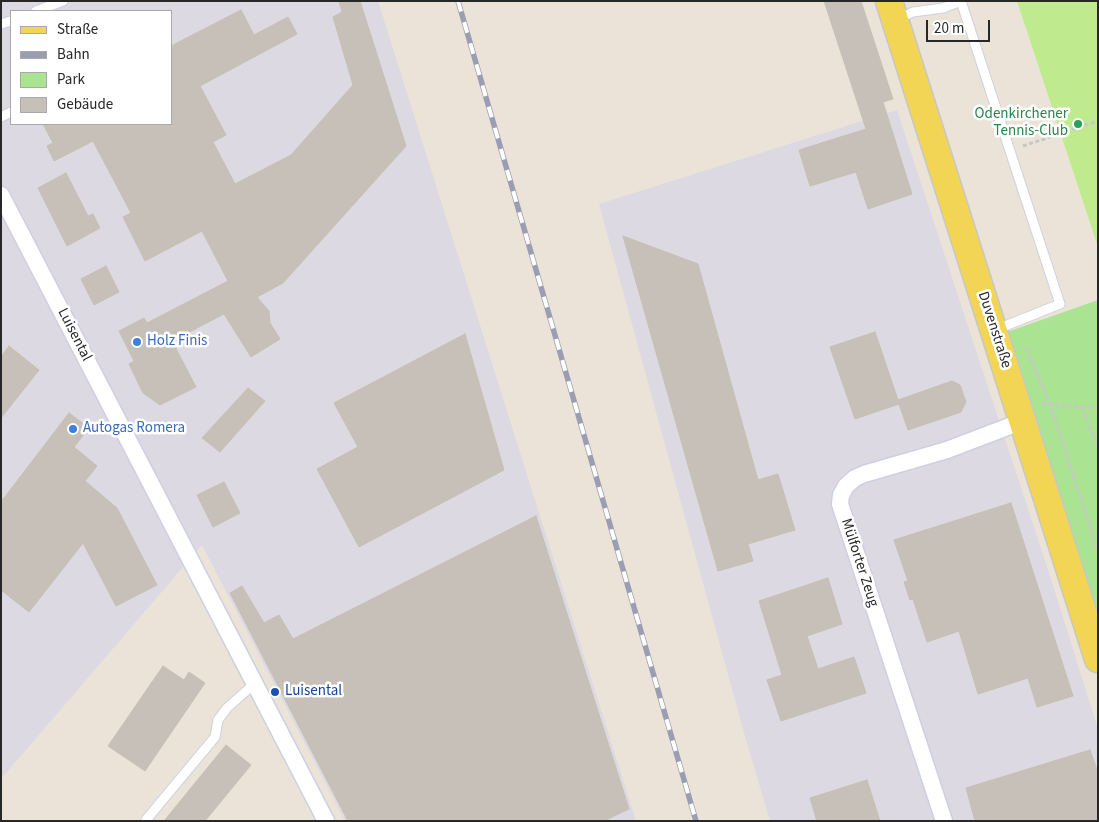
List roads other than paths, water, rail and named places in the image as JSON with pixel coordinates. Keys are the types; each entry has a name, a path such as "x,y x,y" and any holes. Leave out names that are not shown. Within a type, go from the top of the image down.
{"main road":[{"name":"Duvenstraße","path":"892,11 995,330 1098,659"}],"street":[{"name":"Luisental","path":"1,195 326,821"},
{"name":"Mülforter Zeug","path":"944,821 840,504 841,495 846,486 855,478 947,450 1020,411"}],"lane":[{"path":"39,10 63,1"},
{"path":"892,11 913,12 943,8 961,2 1060,304 995,330"},
{"path":"146,820 215,737 218,720 227,708 255,683"}],"railway":[{"path":"458,1 696,821"}],"place":[{"name":"Odenkirchener Tennis-Club","path":"1078,124"},
{"name":"Holz Finis","path":"137,342"},
{"name":"Autogas Romera","path":"73,429"},
{"name":"Luisental","path":"275,692"}]}
